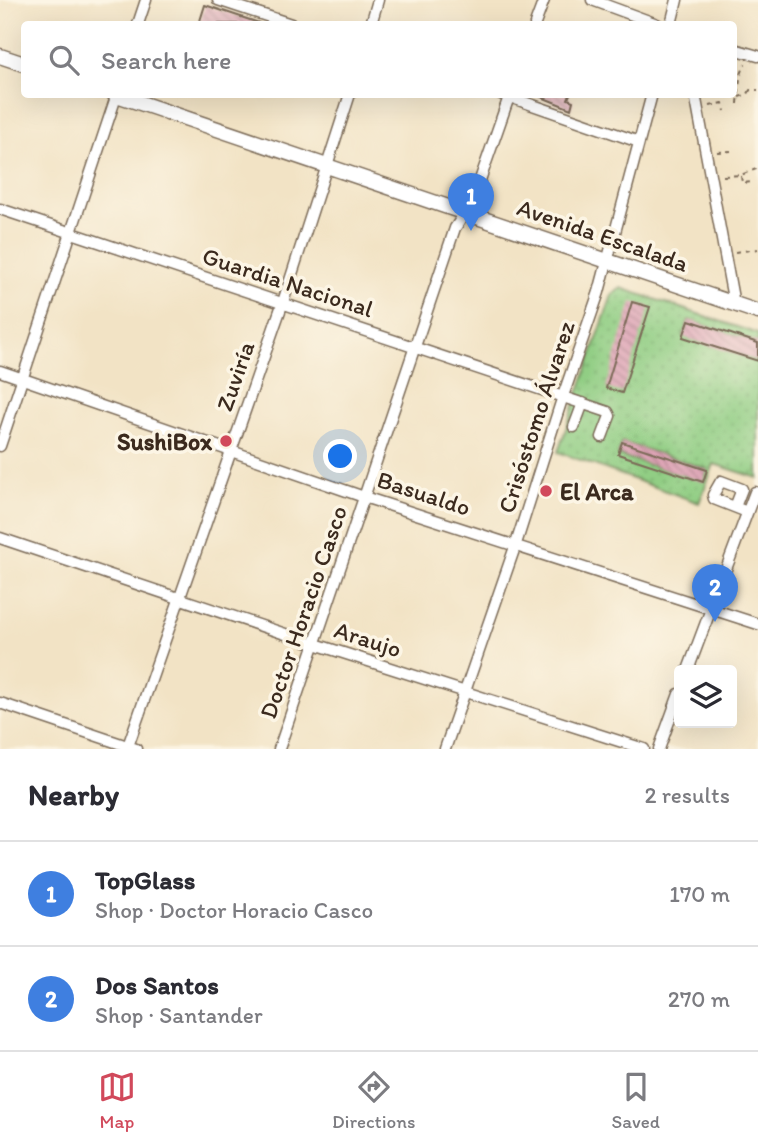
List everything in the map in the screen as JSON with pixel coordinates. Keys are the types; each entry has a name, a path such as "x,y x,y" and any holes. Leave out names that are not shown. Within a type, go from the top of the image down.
{"main road":[{"path":"0,56 21,63"},
{"name":"Avenida Escalada","path":"125,98 758,312"}],"street":[{"path":"139,21 146,0"},
{"path":"218,0 282,21"},
{"path":"372,21 378,0"},
{"path":"536,21 544,0"},
{"path":"592,0 649,21"},
{"path":"672,21 677,0"},
{"path":"0,446 115,98"},
{"name":"Zuviría","path":"130,748 283,302 349,98"},
{"name":"Doctor Horacio Casco","path":"279,749 455,228 472,203 506,98"},
{"path":"515,98 639,142"},
{"name":"Crisóstomo Álvarez","path":"445,749 516,544 562,396 609,260 651,98"},
{"path":"696,98 734,304"},
{"name":"Guardia Nacional","path":"0,209 610,413 602,437"},
{"name":"Basualdo","path":"0,371 365,497 758,624"},
{"path":"574,427 583,403"},
{"path":"690,665 755,492"},
{"path":"735,507 747,512"},
{"name":"Araujo","path":"0,538 315,644 644,749"},
{"path":"0,703 130,748"},
{"path":"659,749 674,708"}],"path":[{"path":"738,104 740,77 753,54"},
{"path":"738,97 748,94 750,90 758,90"},
{"path":"698,108 723,103 724,111"},
{"path":"706,152 731,151"},
{"path":"722,176 741,175 758,170"},
{"path":"741,175 742,183 753,182"},
{"path":"726,254 758,249"}],"green space":[{"path":"621,288 758,334 758,343 689,320 683,336 758,361 758,478 714,464 699,503 558,452 612,295","holes":["622,442 707,469 703,481 618,455"]}],"building":[{"path":"205,5 253,21 200,21"},
{"path":"544,98 568,98 573,101 571,109"},
{"path":"632,302 650,307 622,393 606,388"},
{"path":"689,320 758,343 758,361 683,337"},
{"path":"622,442 707,470 703,482 618,454"}],"place":[{"name":"TopGlass","path":"471,231"},
{"name":"SushiBox","path":"226,441"},
{"name":"El Arca","path":"546,491"},
{"name":"Dos Santos","path":"715,622"}]}
